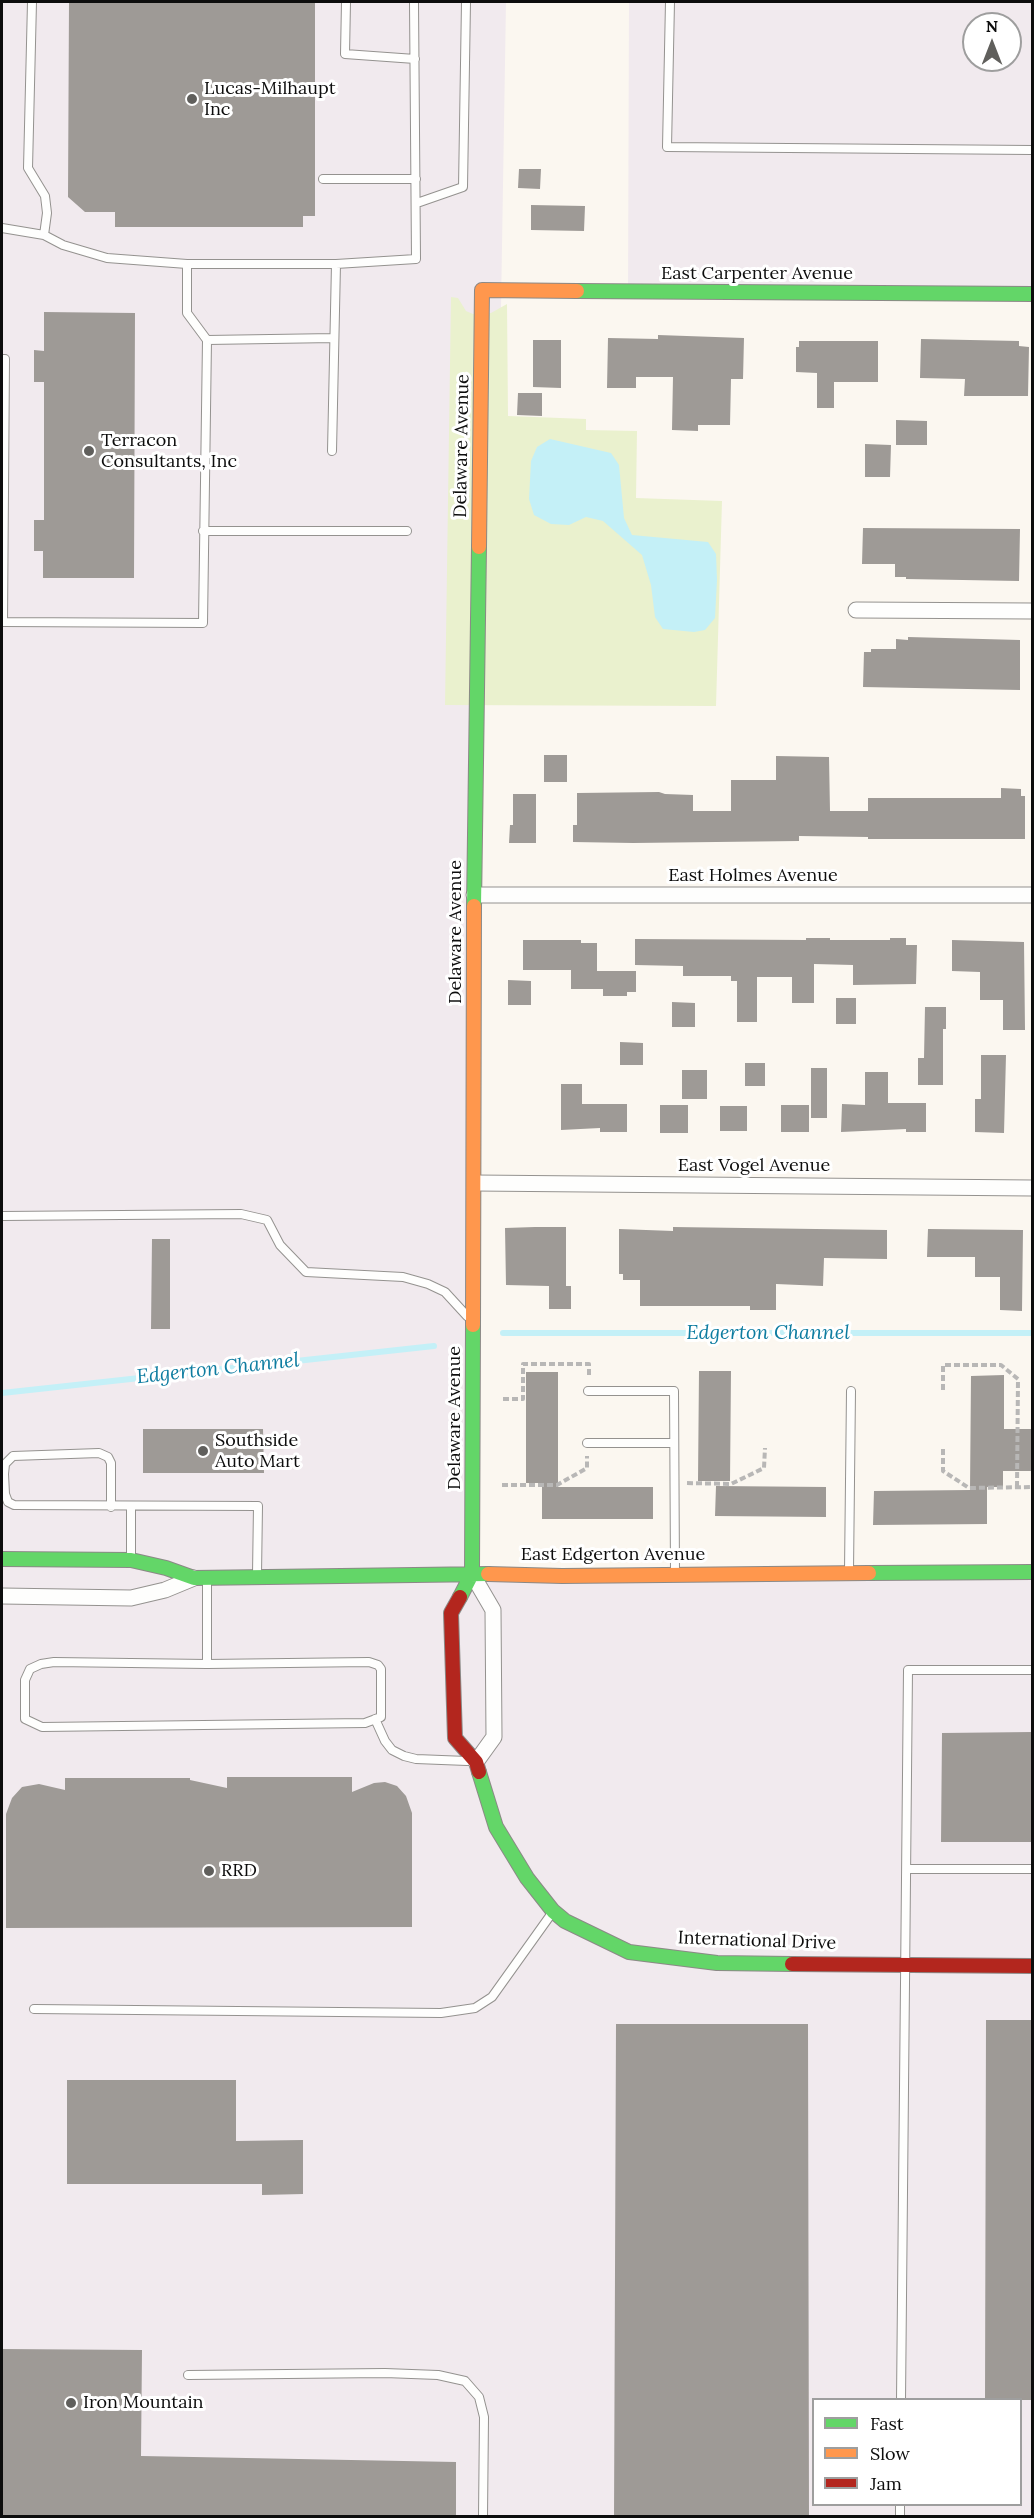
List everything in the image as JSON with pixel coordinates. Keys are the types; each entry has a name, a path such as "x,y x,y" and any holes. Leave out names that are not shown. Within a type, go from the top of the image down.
{"street":[{"name":"East Carpenter Avenue","path":"482,290 1032,294"},
{"name":"Delaware Avenue","path":"472,1574 475,1183 474,895 482,290"},
{"path":"856,610 1032,611"},
{"name":"East Holmes Avenue","path":"474,895 1032,895"},
{"name":"East Vogel Avenue","path":"475,1183 1032,1188"},
{"name":"East Edgerton Avenue","path":"2,1559 131,1560 201,1578 472,1574 562,1576 1032,1572"},
{"path":"472,1574 493,1610 494,1737 476,1762"},
{"name":"International Drive","path":"472,1574 451,1613 455,1738 476,1762 496,1827 527,1878 553,1911 564,1921 629,1952 717,1963 1032,1966"},
{"name":"East Edgerton Avenue","path":"2,1596 131,1598 201,1578"}],"lane":[{"path":"32,2 28,168 45,196 47,213 44,235"},
{"path":"346,2 345,54 415,59"},
{"path":"2,228 44,235 63,245 108,258 188,264 336,264 416,259 414,2"},
{"path":"417,203 463,187 466,2"},
{"path":"670,2 667,147 1032,150"},
{"path":"323,179 416,179"},
{"path":"2,359 5,358 2,622 203,623 207,340 187,313 188,264"},
{"path":"332,451 336,264"},
{"path":"207,340 334,338"},
{"path":"203,531 407,531"},
{"path":"2,1216 241,1214 267,1221 280,1245 306,1272 403,1277 428,1284 445,1293 460,1306 473,1325"},
{"path":"588,1391 674,1391 675,1574"},
{"path":"849,1573 851,1391"},
{"path":"587,1443 674,1443"},
{"path":"111,1507 111,1463 108,1456 99,1453 13,1456 7,1459 3,1474 5,1494 8,1502 14,1505 111,1507 258,1506 257,1577"},
{"path":"131,1507 131,1560"},
{"path":"201,1578 207,1664"},
{"path":"54,1662 207,1664 369,1662 378,1665 381,1669 381,1717 365,1724 42,1728 25,1719 25,1680 30,1669 41,1664 54,1662"},
{"path":"901,2398 908,1670 1032,1671"},
{"path":"375,1719 385,1741 392,1750 404,1756 416,1759 476,1762"},
{"path":"907,1869 1032,1869"},
{"path":"34,2009 441,2013 475,2008 492,1997 553,1911"},
{"path":"188,2375 385,2373 438,2375 465,2382 479,2397 484,2417 483,2517"}],"path":[{"path":"502,1399 523,1399 523,1364 589,1364"},
{"path":"943,1390 943,1365 1001,1365 1018,1379 1017,1487"},
{"path":"675,1483 731,1484 764,1468 765,1448"},
{"path":"943,1449 943,1471 969,1488 1032,1487"},
{"path":"502,1485 557,1485 587,1468"}],"shaded area":[{"path":"2,2 506,2 501,307 475,705 472,1573 1032,1572 1032,2516 2,2516"},
{"path":"629,2 1032,2 1032,294 628,292"}],"green space":[{"path":"451,297 458,298 466,311 473,314 491,313 507,304 508,416 586,419 586,430 637,431 636,498 722,501 716,706 445,705"}],"water":[{"path":"550,439 611,453 619,465 624,518 632,535 708,542 716,554 717,580 715,618 705,630 694,632 663,629 655,617 651,585 642,555 603,521 586,517 569,525 551,524 534,515 529,499 531,461 537,447"}],"building":[{"name":"Lucas-Milhaupt Inc","path":"69,2 315,2 315,216 303,216 303,227 115,227 115,212 85,212 68,197"},
{"path":"519,169 541,169 540,189 518,188"},
{"path":"531,205 585,206 584,231 531,230"},
{"name":"Terracon Consultants, Inc","path":"44,312 135,313 134,578 43,578 43,551 34,551 34,520 44,520 44,382 34,382 34,350 44,351"},
{"path":"658,335 744,338 743,379 731,379 730,425 698,425 698,431 672,430 673,377 636,377 636,388 607,388 608,338 658,339"},
{"path":"921,339 1019,341 1019,346 1029,347 1028,396 964,396 965,379 920,378"},
{"path":"533,340 561,340 561,388 533,387"},
{"path":"799,341 878,341 878,382 834,382 834,408 817,408 817,373 796,372 796,347 799,347"},
{"path":"518,393 542,393 542,416 517,415"},
{"path":"896,420 927,421 927,445 896,445"},
{"path":"865,444 891,445 890,477 865,477"},
{"path":"863,528 1020,529 1019,581 895,577 895,564 862,564"},
{"path":"908,637 1020,640 1020,690 863,687 864,652 871,652 871,649 896,649 896,639 908,640"},
{"path":"544,755 567,755 567,782 544,782"},
{"path":"776,756 829,757 830,811 868,811 868,798 1001,798 1001,788 1021,789 1021,796 1025,796 1025,839 868,839 868,837 799,836 799,841 573,842 573,825 577,825 577,793 659,792 693,795 693,811 731,811 731,780 776,780"},
{"path":"513,794 536,794 536,843 509,843 510,825 513,825"},
{"path":"806,938 890,940 890,938 906,938 906,945 917,945 916,984 853,985 853,965 814,964 814,1003 792,1003 792,977 757,977 757,1022 737,1022 737,981 731,981 731,976 683,976 683,966 635,965 635,939 806,940"},
{"path":"523,940 581,940 581,943 597,943 597,971 636,971 636,992 627,992 627,996 603,996 603,989 571,989 571,970 523,970"},
{"path":"952,940 1024,942 1025,1030 1003,1030 1003,1000 980,1000 980,972 952,971"},
{"path":"508,980 531,981 531,1005 508,1005"},
{"path":"836,998 856,998 856,1024 836,1024"},
{"path":"672,1002 695,1003 695,1027 672,1027"},
{"path":"925,1007 946,1007 946,1029 943,1029 943,1085 918,1085 918,1058 924,1058"},
{"path":"620,1042 643,1043 643,1065 620,1065"},
{"path":"981,1055 1006,1055 1004,1133 975,1132 975,1099 981,1099"},
{"path":"745,1063 765,1063 765,1086 745,1086"},
{"path":"811,1068 827,1068 827,1118 811,1118"},
{"path":"682,1070 707,1070 707,1099 682,1099"},
{"path":"865,1072 888,1072 888,1103 926,1103 926,1132 906,1132 906,1129 841,1132 842,1104 865,1105"},
{"path":"561,1084 582,1084 582,1104 627,1104 627,1132 600,1132 600,1128 561,1130"},
{"path":"660,1105 688,1105 688,1133 660,1133"},
{"path":"781,1105 809,1105 809,1132 781,1132"},
{"path":"720,1106 747,1106 747,1131 720,1131"},
{"path":"566,1227 566,1286 571,1286 571,1309 549,1309 549,1286 506,1285 505,1228"},
{"path":"673,1227 887,1230 887,1259 824,1258 823,1286 776,1284 776,1310 750,1310 750,1306 640,1306 640,1280 623,1280 623,1274 619,1274 619,1229 673,1231"},
{"path":"928,1229 1023,1230 1022,1311 1000,1310 1000,1277 975,1277 975,1257 927,1257"},
{"path":"152,1239 170,1239 170,1329 151,1329"},
{"path":"699,1371 731,1371 730,1481 698,1481"},
{"path":"526,1372 558,1372 558,1487 653,1487 653,1519 542,1519 542,1483 526,1483"},
{"path":"1004,1375 1004,1429 1032,1429 1032,1471 1003,1471 1003,1487 987,1487 987,1524 873,1525 874,1491 970,1490 971,1376"},
{"name":"Southside Auto Mart","path":"143,1429 263,1429 264,1473 143,1473"},
{"path":"716,1486 826,1487 826,1517 715,1516"},
{"path":"1032,1732 1032,1842 941,1842 942,1733"},
{"name":"RRD","path":"227,1777 352,1777 352,1792 374,1783 385,1782 397,1786 406,1796 412,1813 412,1927 6,1928 6,1814 12,1798 22,1787 39,1784 65,1790 65,1778 190,1778 190,1780 227,1788"},
{"path":"986,2020 1032,2020 1032,2400 985,2398"},
{"path":"616,2024 808,2024 809,2517 614,2517"},
{"path":"67,2080 236,2080 236,2141 303,2140 303,2194 262,2195 262,2184 67,2184"},
{"name":"Iron Mountain","path":"2,2349 142,2350 141,2456 456,2462 456,2517 2,2517"}],"waterway":[{"name":"Edgerton Channel","path":"503,1333 1032,1333"},
{"name":"Edgerton Channel","path":"2,1393 434,1346"}],"traffic: fast":[{"path":"577,291 1032,294"},
{"path":"474,906 479,547"},
{"path":"460,1597 472,1574 473,1325"},
{"path":"2,1559 131,1560 166,1568 194,1578 488,1574"},
{"path":"869,1573 1032,1572"},
{"path":"479,1772 496,1827 527,1878 553,1911 565,1921 629,1952 717,1963 792,1964"}],"traffic: slow":[{"path":"479,547 482,290 577,291"},
{"path":"473,1325 474,906"},
{"path":"488,1574 562,1576 869,1573"}],"traffic: jam":[{"path":"460,1597 451,1613 455,1738 476,1762 479,1772"},
{"path":"792,1964 1032,1966"}],"place":[{"name":"Lucas-Milhaupt Inc","path":"192,99"},
{"name":"Terracon Consultants, Inc","path":"89,451"},
{"name":"Southside Auto Mart","path":"203,1451"},
{"name":"RRD","path":"209,1871"},
{"name":"Iron Mountain","path":"71,2403"}]}
